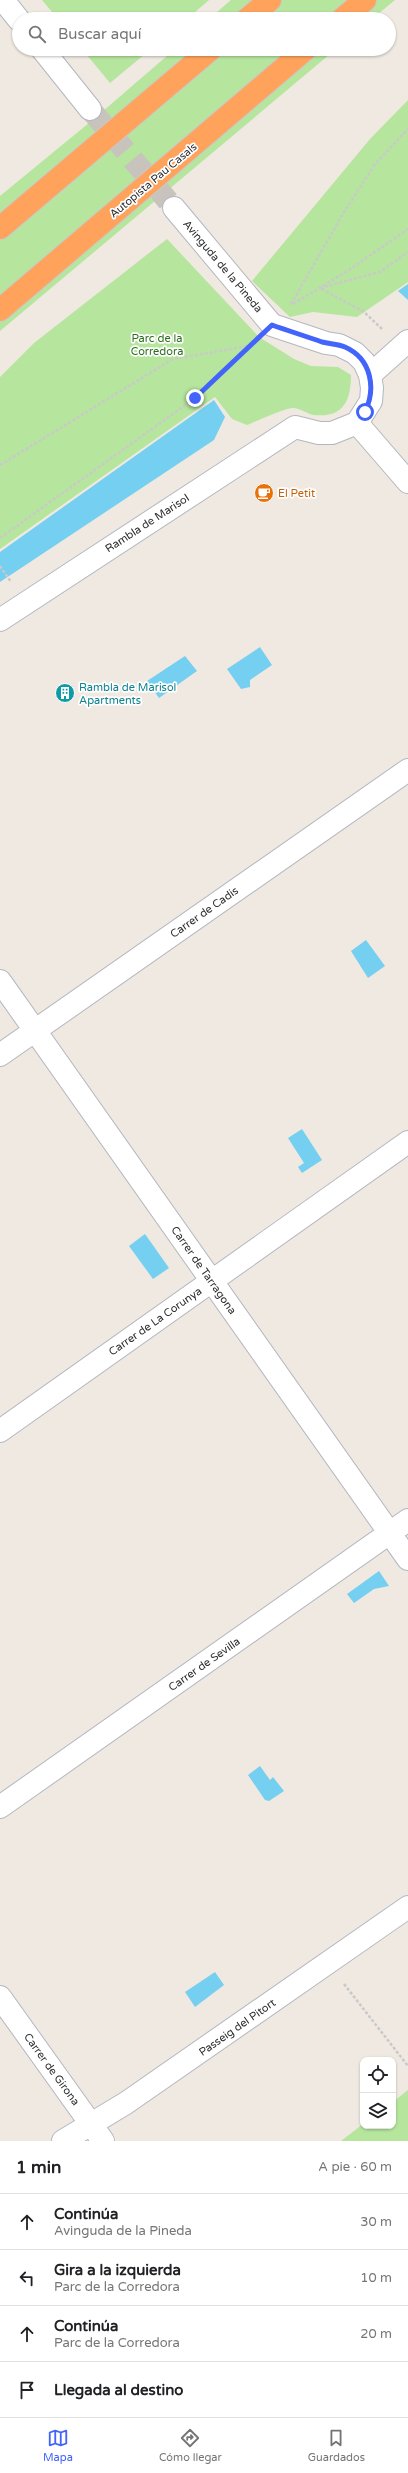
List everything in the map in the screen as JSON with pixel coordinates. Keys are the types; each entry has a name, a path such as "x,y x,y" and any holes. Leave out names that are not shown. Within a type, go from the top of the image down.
{"highway":[{"path":"255,12 270,0"},
{"path":"350,12 365,0"},
{"path":"0,228 203,56"},
{"name":"Autopista Pau Casals","path":"0,310 298,56"}],"street":[{"path":"3,0 13,12"},
{"path":"48,56 90,109"},
{"name":"Avinguda de la Pineda","path":"174,208 272,325"},
{"path":"272,325 347,348 364,362 370,375 370,401 357,422 408,482"},
{"path":"370,375 408,341"},
{"name":"Rambla de Marisol","path":"0,620 295,427 319,433 332,433 357,422"},
{"name":"Carrer de Cadis","path":"0,1055 408,770"},
{"name":"Carrer de Tarragona","path":"0,981 408,1559"},
{"name":"Carrer de La Corunya","path":"0,1431 408,1142"},
{"name":"Carrer de Sevilla","path":"0,1807 408,1520"},
{"name":"Passeig del Pitort","path":"63,2141 90,2123 126,2103 329,1964 408,1907"},
{"name":"Carrer de Girona","path":"0,1997 103,2141"}],"path":[{"path":"408,129 375,164 343,214 290,306 320,288 408,229"},
{"path":"320,288 380,272 408,252"},
{"path":"320,288 364,312 384,331"},
{"path":"0,538 195,398 248,346 272,325"},
{"path":"0,465 173,359 248,346"},
{"path":"0,566 9,578"},
{"path":"329,1964 408,2066"}],"green space":[{"path":"42,0 209,0 195,12 52,12"},
{"path":"231,0 395,0 380,12 217,12"},
{"path":"88,56 143,56 110,83"},
{"path":"167,56 328,56 0,331 0,196 95,118"},
{"path":"408,100 408,282 357,317 313,312 290,317 252,281 370,139"},
{"name":"Parc de la Corredora","path":"167,239 259,337 294,359 311,366 338,367 351,375 351,384 347,400 338,411 332,414 314,415 293,408 278,412 247,425 232,419 215,397 0,549 0,377 34,343"},
{"path":"408,2090 408,2141 341,2141 360,2126 360,2129 396,2129 396,2100"}],"water":[{"path":"408,284 408,300 398,291"},
{"path":"214,400 225,417 214,440 0,582 0,552"},
{"path":"260,647 272,665 250,680 250,687 241,689 227,669"},
{"path":"185,656 197,671 159,698 147,681"},
{"path":"366,940 385,966 368,978 351,951"},
{"path":"302,1129 322,1160 302,1173 298,1167 304,1163 288,1138"},
{"path":"145,1234 169,1268 153,1279 129,1246"},
{"path":"379,1571 389,1586 374,1589 354,1603 347,1594"},
{"path":"260,1766 270,1780 273,1777 284,1791 269,1801 265,1800 248,1775"},
{"path":"215,1972 224,1985 195,2007 185,1992"}],"tunnel":[{"path":"90,109 174,208"}],"place":[{"name":"El Petit","path":"264,493"},
{"name":"Rambla de Marisol Apartments","path":"65,693"}],"route":[{"path":"195,398 248,346 272,325 326,343 339,345 355,352 364,362 370,375 372,388 370,401 365,412"}]}
